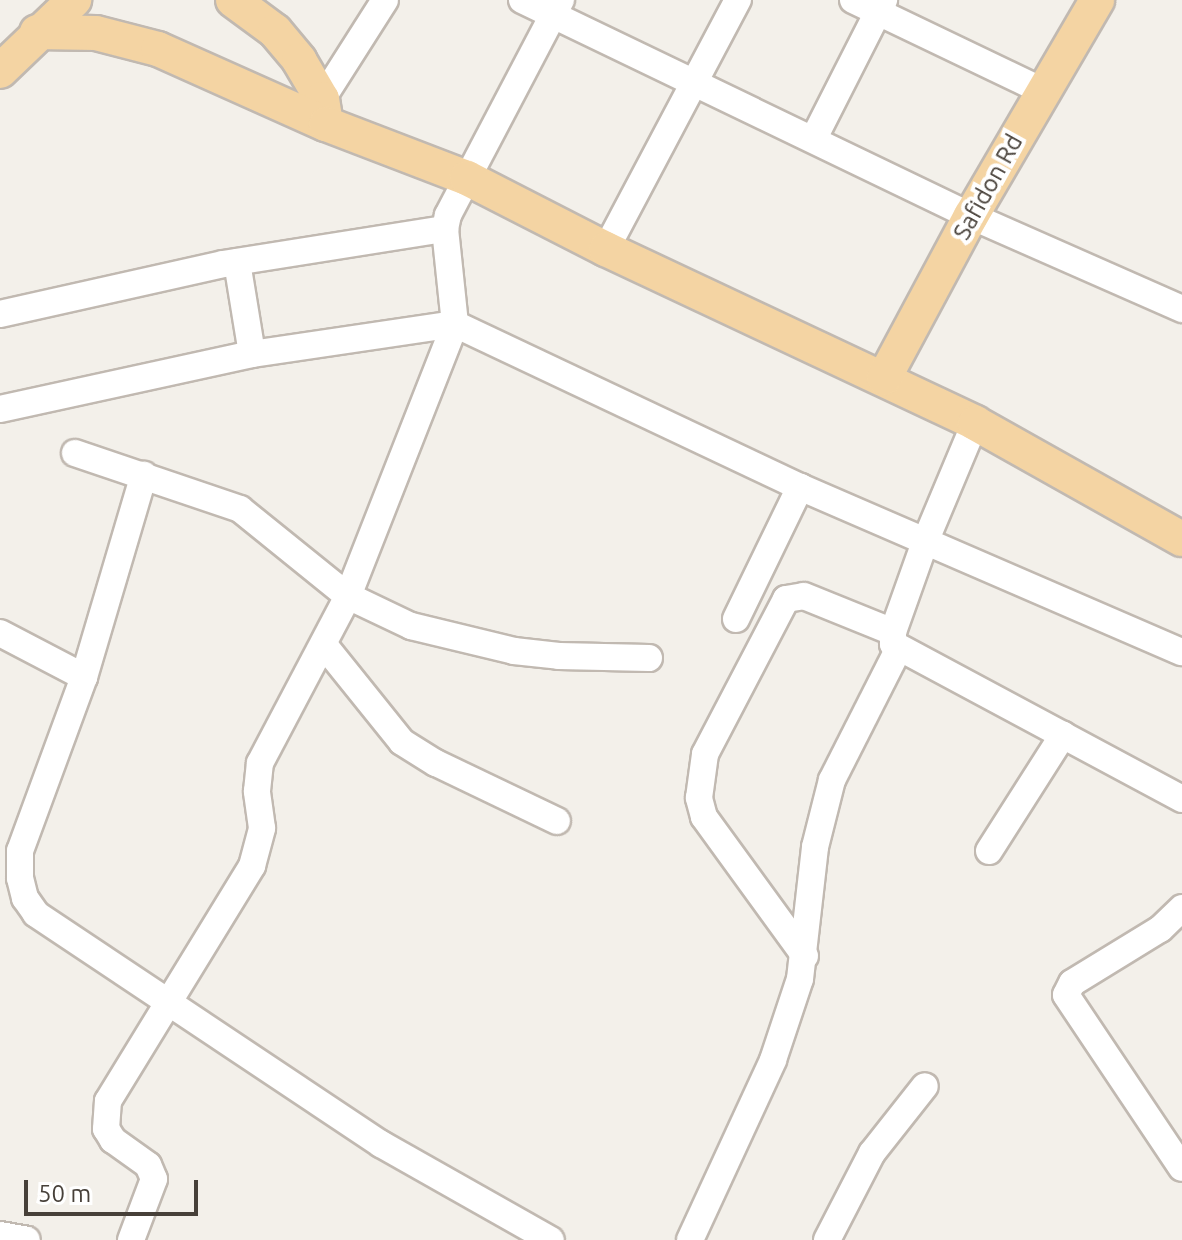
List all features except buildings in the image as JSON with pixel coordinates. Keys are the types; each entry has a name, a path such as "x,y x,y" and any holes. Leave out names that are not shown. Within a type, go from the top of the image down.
{"main road":[{"path":"233,0 275,31 299,60 324,112"},
{"name":"Safidon Rd","path":"884,378 971,216 1097,0"},
{"path":"0,71 63,2"},
{"path":"37,32 96,33 158,49 324,112 975,423 1182,539"}],"street":[{"path":"324,112 385,0"},
{"path":"522,0 557,7 695,85 814,138 971,216 1182,309"},
{"path":"606,249 738,0"},
{"path":"853,0 881,6 1043,91"},
{"path":"63,2 96,33"},
{"path":"814,138 881,6"},
{"path":"131,1240 151,1194 154,1179 148,1165 113,1140 106,1129 104,1114 108,1101 252,866 262,828 257,791 260,763 348,596 455,324 445,229 453,202 557,7"},
{"path":"0,314 237,262 445,229"},
{"path":"237,262 252,354"},
{"path":"0,409 252,354 455,324 800,487 1182,652"},
{"path":"690,1240 773,1060 805,956 815,847 825,801 895,641 925,542 975,423"},
{"path":"75,453 219,500 254,518 348,596 411,626 514,651 559,656 649,658"},
{"path":"144,475 84,677 24,833 20,878 25,898 36,914 166,1004 381,1144 551,1240"},
{"path":"736,619 800,487"},
{"path":"805,956 704,817 699,798 705,754 786,599 804,596 895,641 1182,799"},
{"path":"0,633 84,677"},
{"path":"324,645 402,742 436,763 557,821"},
{"path":"989,851 1063,735"},
{"path":"1182,908 1160,929 1072,983 1066,995 1182,1168"},
{"path":"827,1240 872,1153 925,1086"},
{"path":"0,1235 27,1240"}]}
